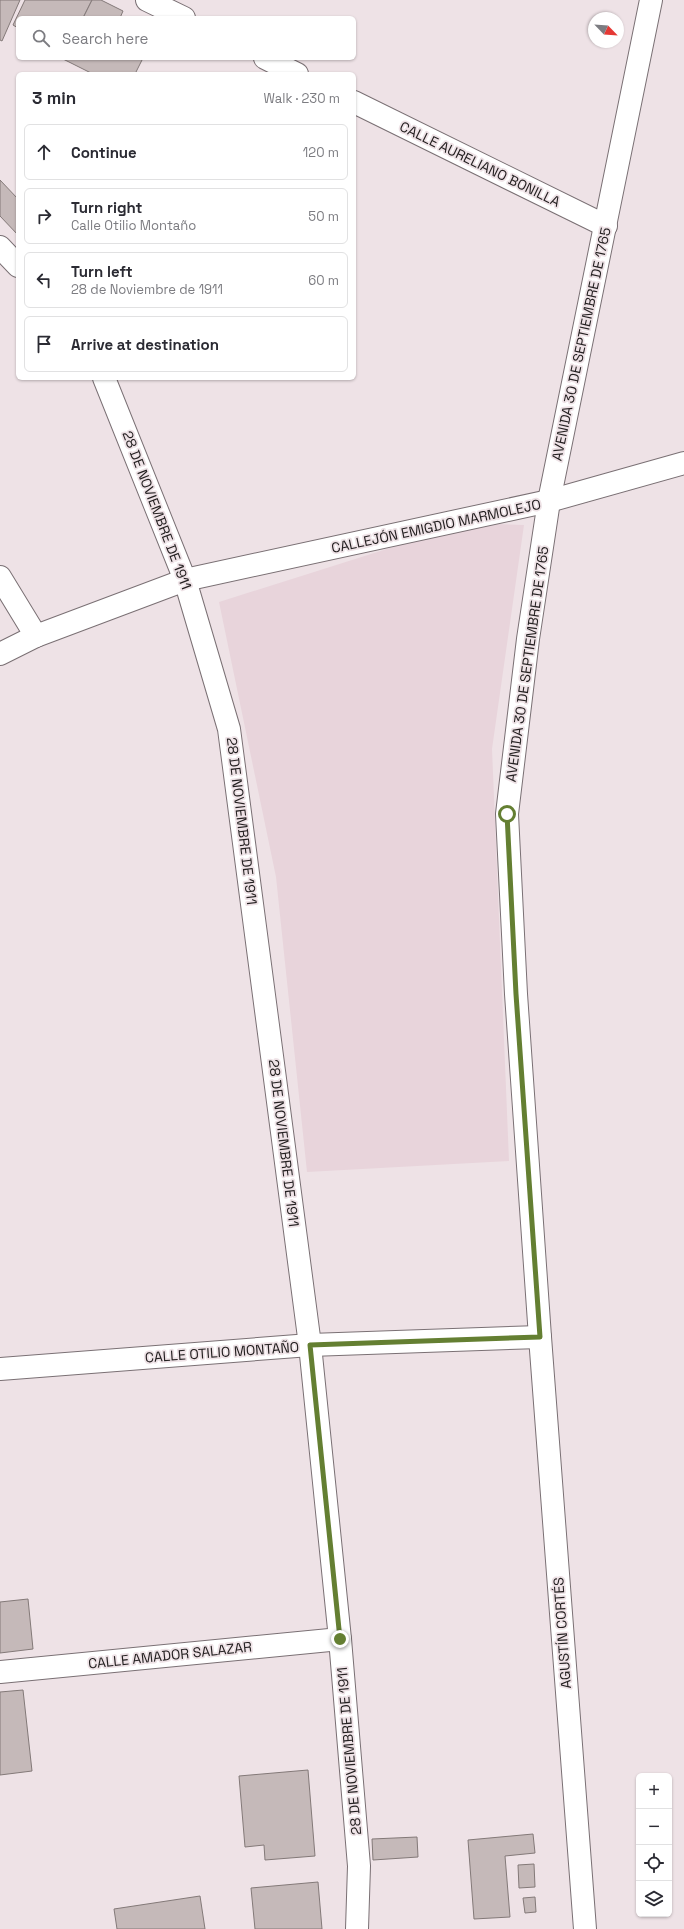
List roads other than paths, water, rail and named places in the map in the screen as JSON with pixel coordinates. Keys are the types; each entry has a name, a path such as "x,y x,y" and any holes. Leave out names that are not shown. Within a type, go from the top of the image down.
{"street":[{"path":"147,0 180,16"},
{"name":"AVENIDA 30 DE SEPTIEMBRE DE 1765","path":"540,1337 516,994 507,814 528,639 549,501 651,0"},
{"path":"269,60 294,72"},
{"name":"CALLE AURELIANO BONILLA","path":"356,103 606,226"},
{"path":"0,247 16,264"},
{"name":"28 DE NOVIEMBRE DE 1911","path":"105,380 185,580 229,729 310,1345 340,1639 359,1866 357,1929"},
{"name":"CALLEJÓN EMIGDIO MARMOLEJO","path":"0,654 36,636 185,580 549,501 684,463"},
{"path":"0,577 36,636"},
{"name":"CALLE OTILIO MONTAÑO","path":"0,1368 310,1345 540,1337"},
{"name":"AGUSTÍN CORTÉS","path":"540,1337 585,1929"},
{"name":"CALLE AMADOR SALAZAR","path":"0,1672 340,1639"}]}
